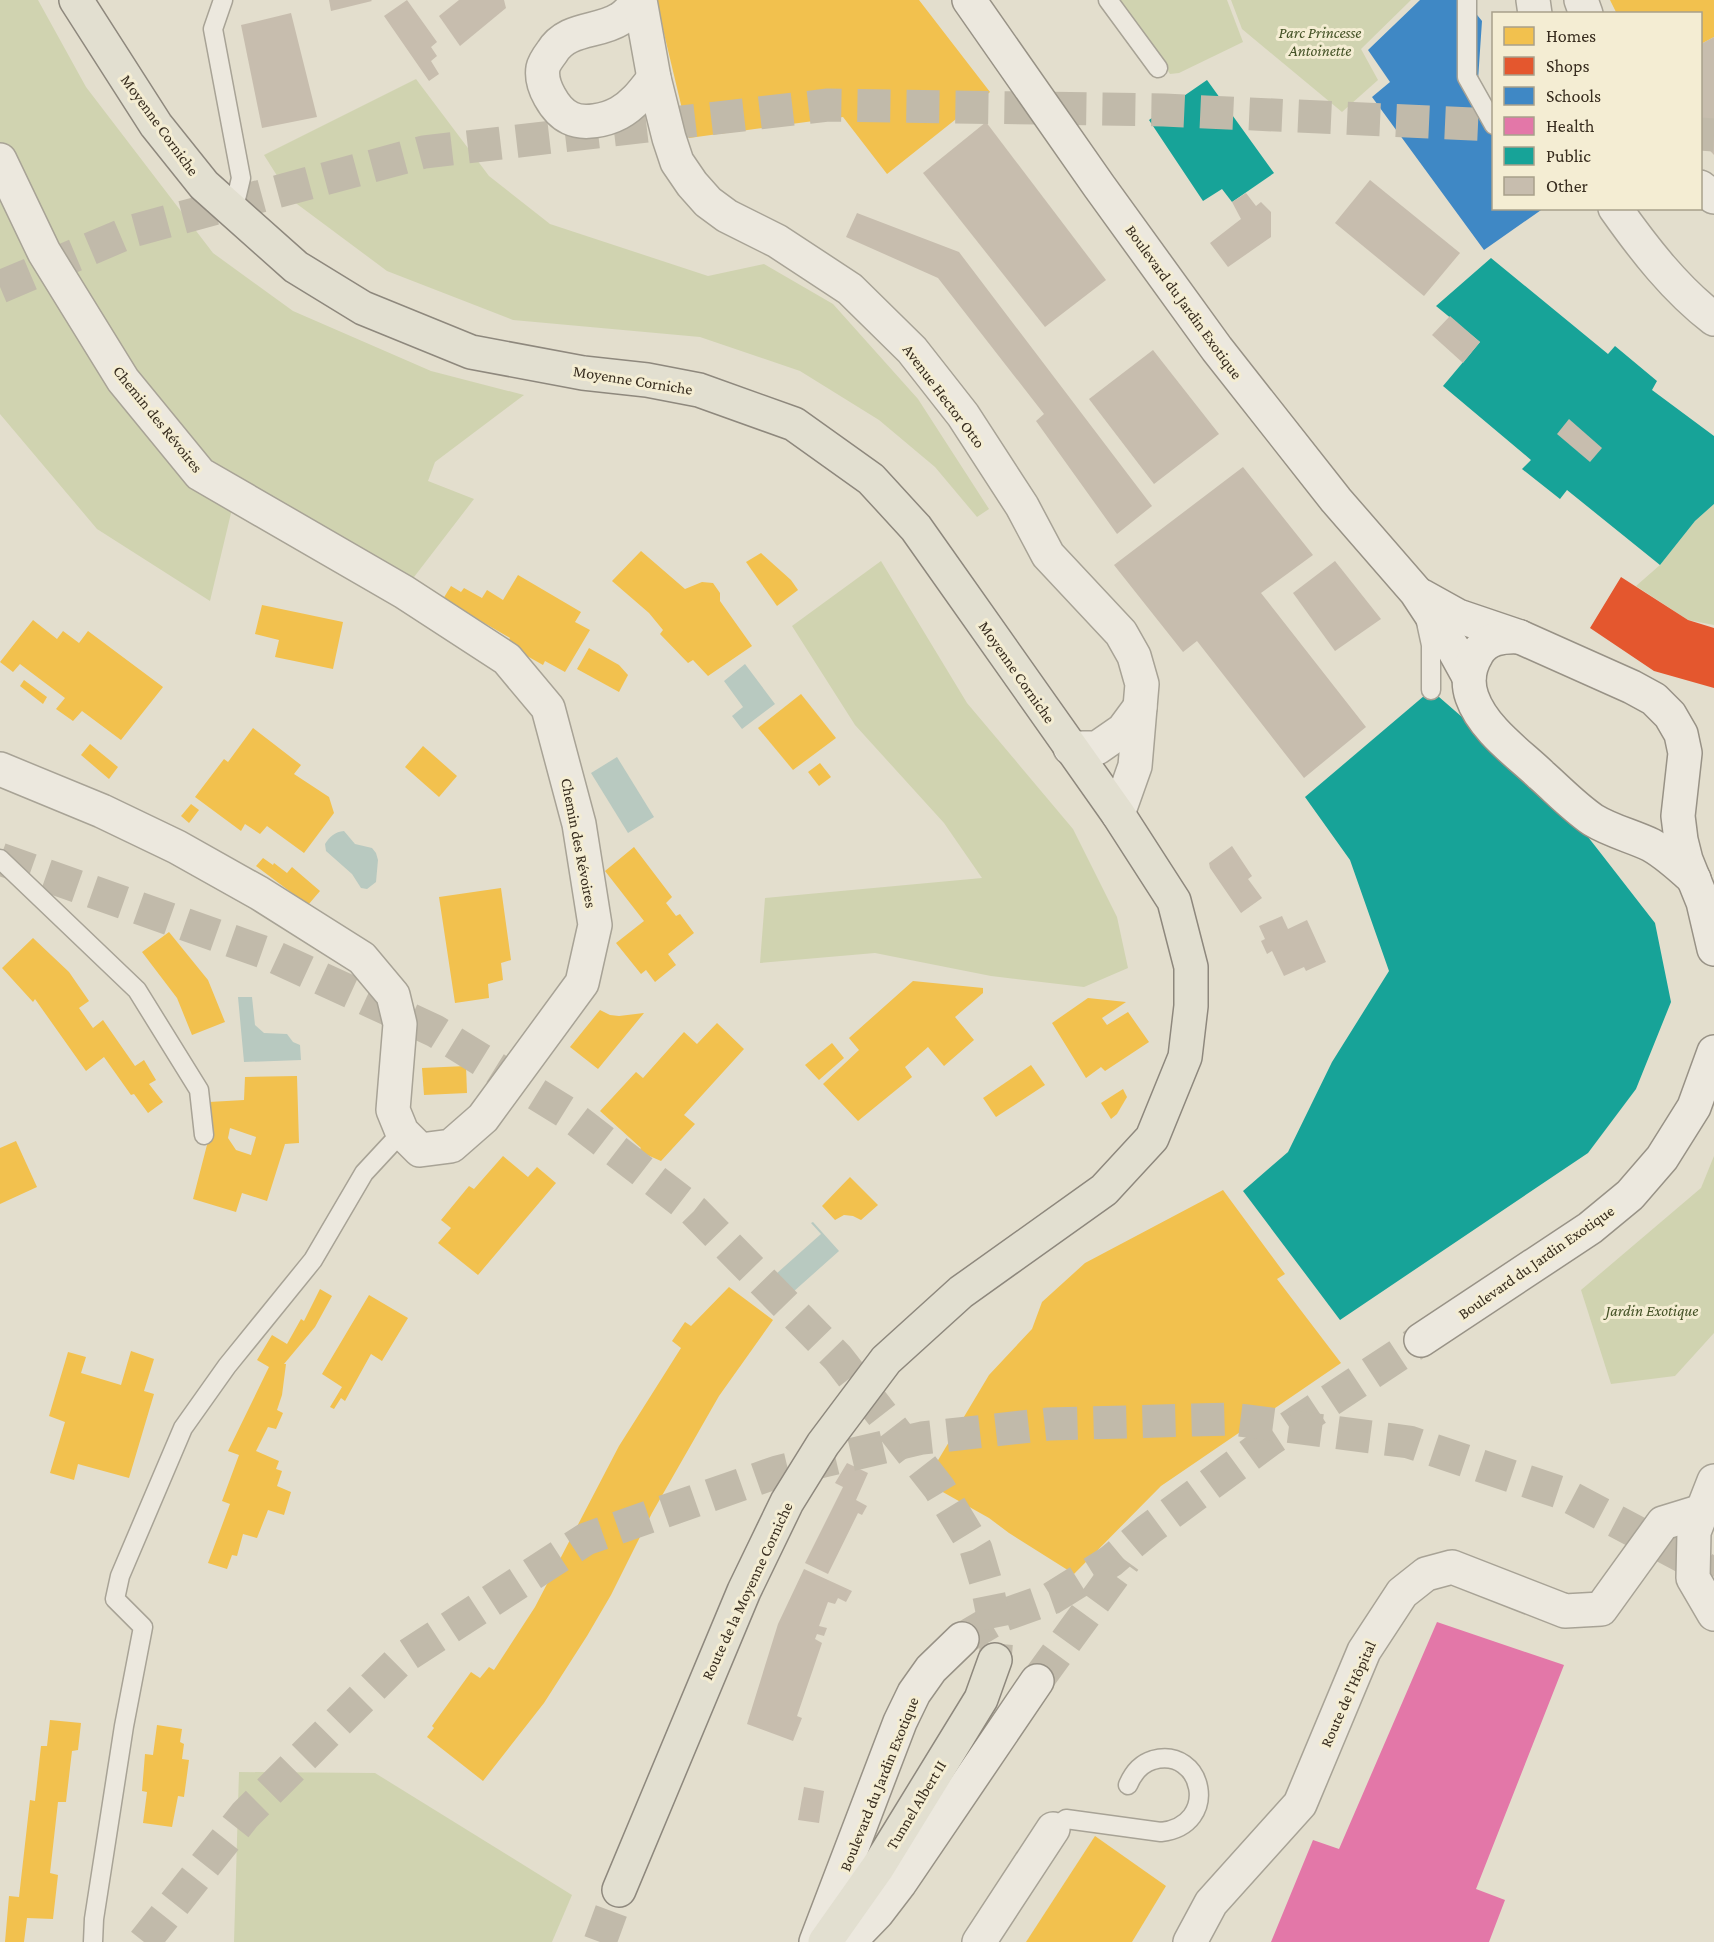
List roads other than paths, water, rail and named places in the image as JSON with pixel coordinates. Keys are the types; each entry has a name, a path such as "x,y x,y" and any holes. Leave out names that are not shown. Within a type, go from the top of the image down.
{"main road":[{"name":"Moyenne Corniche","path":"76,0 156,125 204,185 296,267 363,308 471,352 583,373 648,380 699,390 794,424 871,479 916,528 1118,814 1174,901 1191,967 1191,1006"},
{"name":"Route de la Moyenne Corniche","path":"619,1890 744,1591 787,1502 823,1444 886,1360 961,1292 1104,1190 1152,1138 1185,1058 1191,1006"},
{"name":"Tunnel Albert II","path":"825,1942 878,1867 981,1699 995,1660"}],"street":[{"name":"Avenue Hector Otto","path":"640,0 621,19 606,26 564,38 553,50 543,68 546,91 559,110 570,118 584,122 619,114 636,101 654,78"},
{"name":"Avenue Hector Otto","path":"640,0 654,78 676,162 692,184 708,202 727,216 777,241 850,289 912,350 963,415 1022,506 1048,555 1121,633 1134,656 1142,684 1134,766 1118,814"},
{"name":"Boulevard du Jardin Exotique","path":"969,0 1099,186 1217,348 1336,500 1416,592 1454,648 1469,677 1472,697 1482,716 1495,732 1579,810 1607,828 1652,846 1694,879"},
{"name":"Chemin des Révoires","path":"0,160 44,252 123,380 200,474 404,592 507,659 548,708 579,824 595,925 582,983 483,1118 451,1146 420,1150 402,1132"},
{"path":"1702,188 1714,197"},
{"path":"1616,210 1643,247 1684,293 1714,320"},
{"name":"Boulevard du Jardin Exotique","path":"1416,592 1458,616 1520,637 1632,687 1654,699 1670,715 1681,734 1685,753 1678,816 1681,840 1686,860 1703,902 1714,949"},
{"path":"1469,677 1472,662 1479,649 1491,640 1506,636 1520,637"},
{"path":"1070,748 1096,748 1123,730 1140,707"},
{"path":"0,769 102,811 177,846 259,893 362,958 393,994 400,1024 393,1110 402,1132"},
{"path":"1627,835 1656,816 1680,791"},
{"name":"Boulevard du Jardin Exotique","path":"1422,1340 1590,1228 1630,1195 1662,1158 1694,1107 1714,1052"},
{"path":"1714,1480 1694,1532 1693,1578 1714,1614"},
{"name":"Route de l'Hôpital","path":"1190,1942 1211,1903 1300,1804 1364,1651 1402,1593 1426,1574 1452,1567 1565,1611 1601,1609 1663,1523 1702,1511"},
{"name":"Boulevard du Jardin Exotique","path":"816,1942 914,1693 931,1669 962,1639"},
{"path":"849,1942 877,1913 900,1882 1037,1681"},
{"path":"978,1942 1053,1829"}],"lane":[{"path":"223,0 213,28 241,178 233,212"},
{"path":"1108,0 1158,68"},
{"path":"1467,0 1467,77 1492,121"},
{"path":"1416,592 1426,620 1431,645 1431,690"},
{"path":"0,858 137,990 200,1090 204,1135"},
{"path":"93,1942 94,1919 124,1726 143,1627 115,1599 120,1576 183,1428 226,1366 314,1260 364,1173 402,1132"},
{"path":"1053,1829 1066,1819 1161,1832 1174,1830 1184,1825 1193,1816 1198,1805 1200,1793 1197,1781 1193,1773 1180,1762 1162,1758 1142,1765 1134,1772 1128,1785"}],"tunnel":[{"path":"0,287 132,231 424,152 828,105 1164,110 1492,125"},
{"path":"1702,134 1714,135"},
{"path":"0,859 266,953 435,1031 567,1113 694,1211 838,1358 939,1488 976,1549 987,1586 997,1636 995,1660"},
{"path":"962,1639 1001,1616 1052,1598 1111,1561 1148,1530 1270,1440 1421,1340"},
{"path":"144,1942 245,1815 400,1660 586,1539 777,1472 922,1438 1049,1424 1232,1419 1409,1442 1562,1493 1701,1566 1714,1576"},
{"path":"1037,1681 1125,1560"},
{"path":"600,1942 619,1890"}],"park label":[{"name":"Parc Princesse Antoinette","path":"1320,41"},
{"name":"Jardin Exotique","path":"1652,1310"}]}
